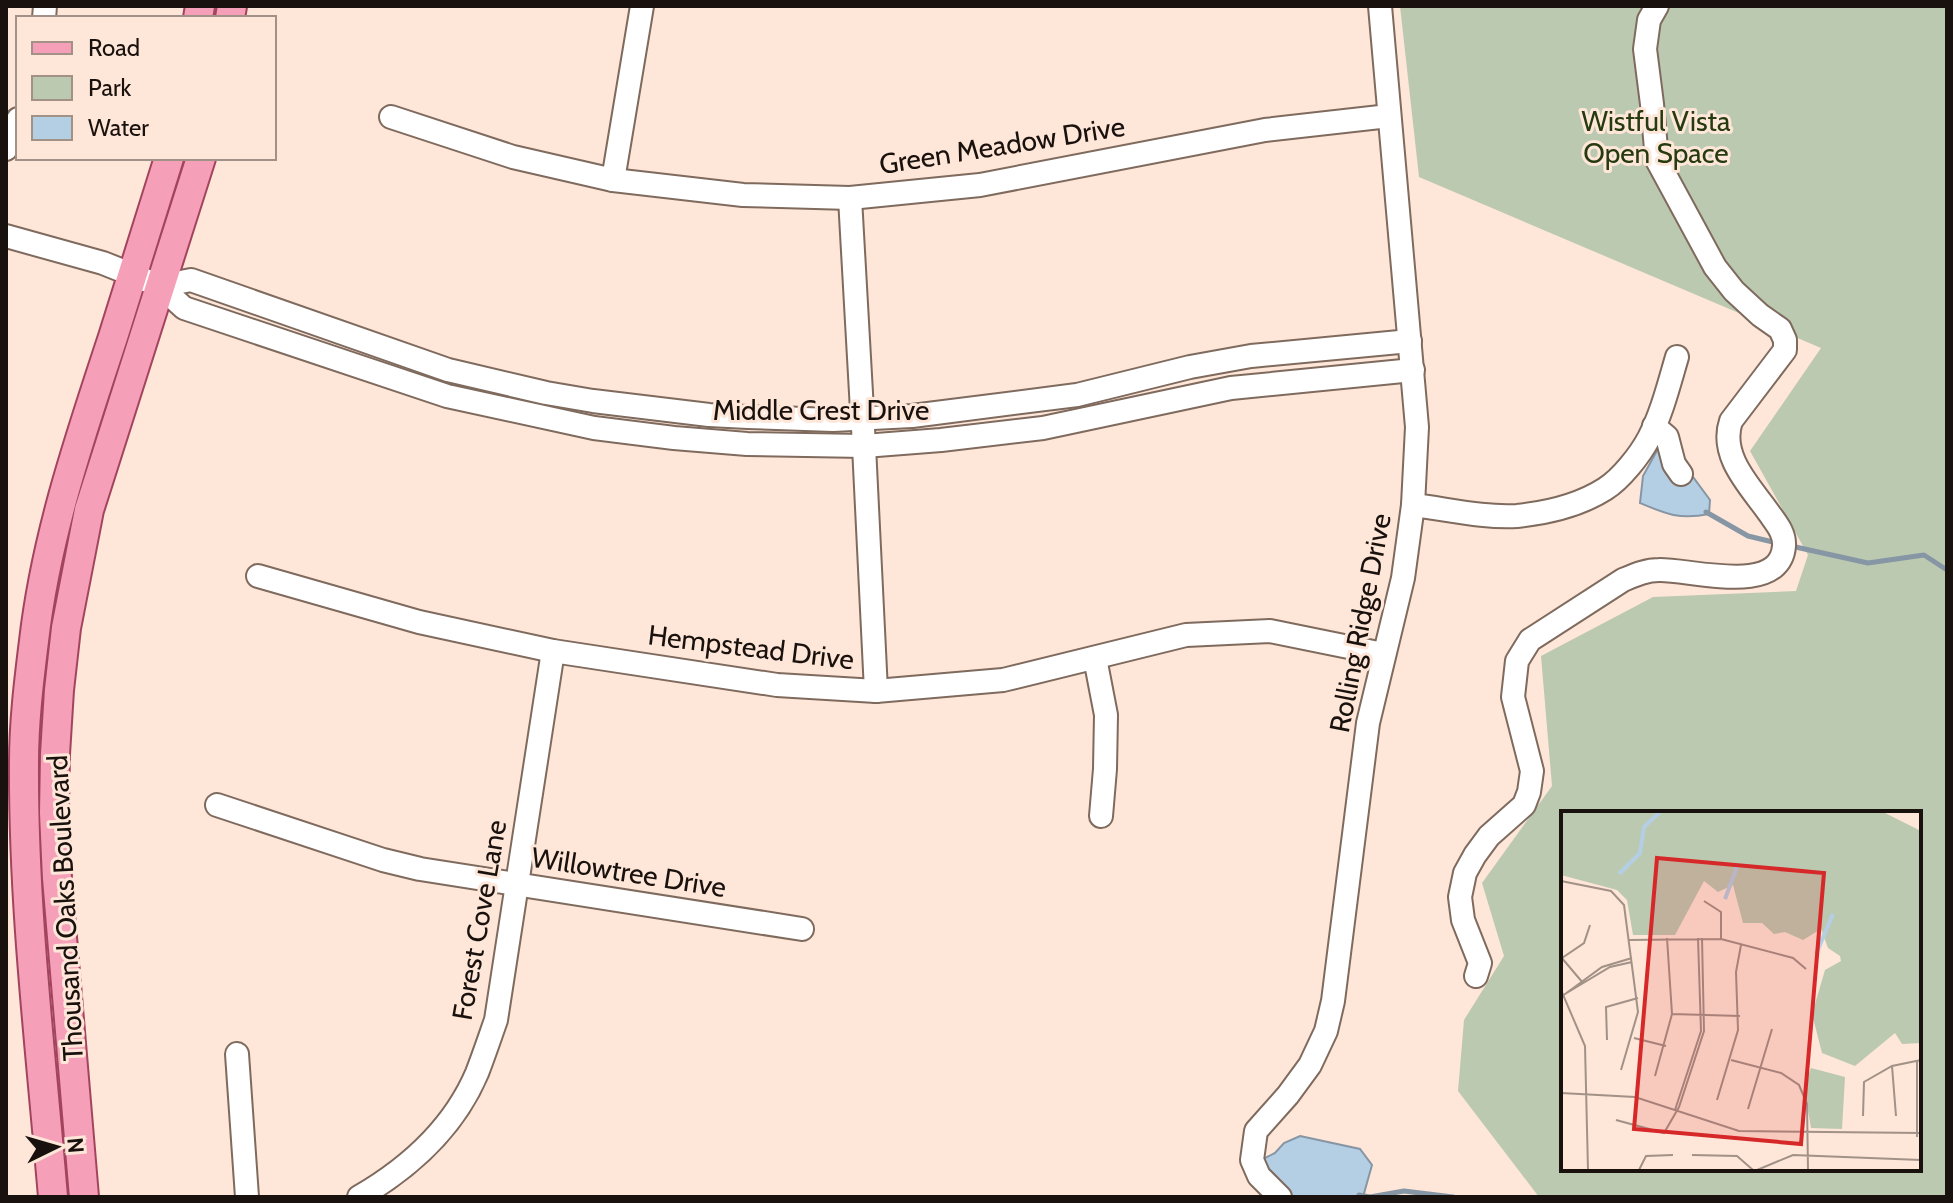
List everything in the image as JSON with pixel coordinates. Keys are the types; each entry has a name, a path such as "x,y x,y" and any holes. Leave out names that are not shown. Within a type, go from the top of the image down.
{"main road":[{"name":"Thousand Oaks Boulevard","path":"53,1197 25,846 24,759 34,639 57,515 74,454 168,160"},
{"name":"Thousand Oaks Boulevard","path":"84,1197 56,852 55,754 59,690 68,613 89,510 200,160"}],"street":[{"path":"613,180 642,6"},
{"name":"Rolling Ridge Drive","path":"1280,1197 1259,1176 1252,1160 1256,1131 1310,1065 1326,1031 1333,1001 1368,723 1403,578 1413,505 1417,427 1380,6"},
{"path":"1476,976 1480,963 1463,920 1460,897 1465,873 1475,855 1489,836 1524,805 1529,792 1532,771 1513,697 1517,661 1530,640 1623,580 1640,573 1658,570 1743,578 1770,569 1783,557 1785,541 1779,527 1735,466 1728,447 1728,429 1785,350 1785,340 1780,329 1734,291 1715,267 1657,160 1645,49 1649,20 1657,6"},
{"name":"Green Meadow Drive","path":"391,117 513,157 613,180 743,195 850,198 980,185 1265,130 1389,116"},
{"path":"6,149 16,124"},
{"path":"850,198 876,691"},
{"name":"Middle Crest Drive","path":"6,236 103,263 160,286 184,308 447,396 594,428 689,439 747,444 864,446 941,440 1043,428 1258,384 1413,370"},
{"name":"Middle Crest Drive","path":"160,286 191,280 448,370 546,393 709,415 762,418 912,416 1077,395 1190,367 1251,356 1410,341"},
{"path":"1413,505 1516,516 1578,503 1607,488 1630,465 1648,439 1677,357"},
{"path":"1143,378 1150,405"},
{"path":"540,417 546,393"},
{"path":"1654,426 1667,437 1674,464 1681,474"},
{"name":"Hempstead Drive","path":"258,576 419,622 553,651 777,685 876,691 1003,680 1186,635 1270,631 1383,654"},
{"name":"Forest Cove Lane","path":"359,1197 419,1155 449,1122 476,1075 496,1020 553,651"},
{"path":"1095,658 1106,715 1101,816"},
{"name":"Willowtree Drive","path":"217,805 383,860 420,869 802,929"},
{"path":"237,1054 247,1197"}],"green space":[{"name":"Wistful Vista Open Space","path":"1400,6 1947,6 1947,1197 1539,1197 1458,1091 1464,1020 1504,956 1482,883 1552,786 1541,656 1653,597 1796,591 1808,555 1750,451 1821,348 1419,177"}],"water":[{"path":"1659,447 1693,477 1710,500 1709,514 1673,515 1640,503 1643,476"},
{"path":"1300,1136 1360,1149 1372,1165 1363,1197 1286,1197 1261,1160 1275,1153 1284,1143"}],"waterway":[{"path":"1706,512 1748,536 1777,543"},
{"path":"1791,546 1868,563 1924,555 1947,570"},
{"path":"1359,1195 1370,1197 1404,1191 1453,1197"}]}
